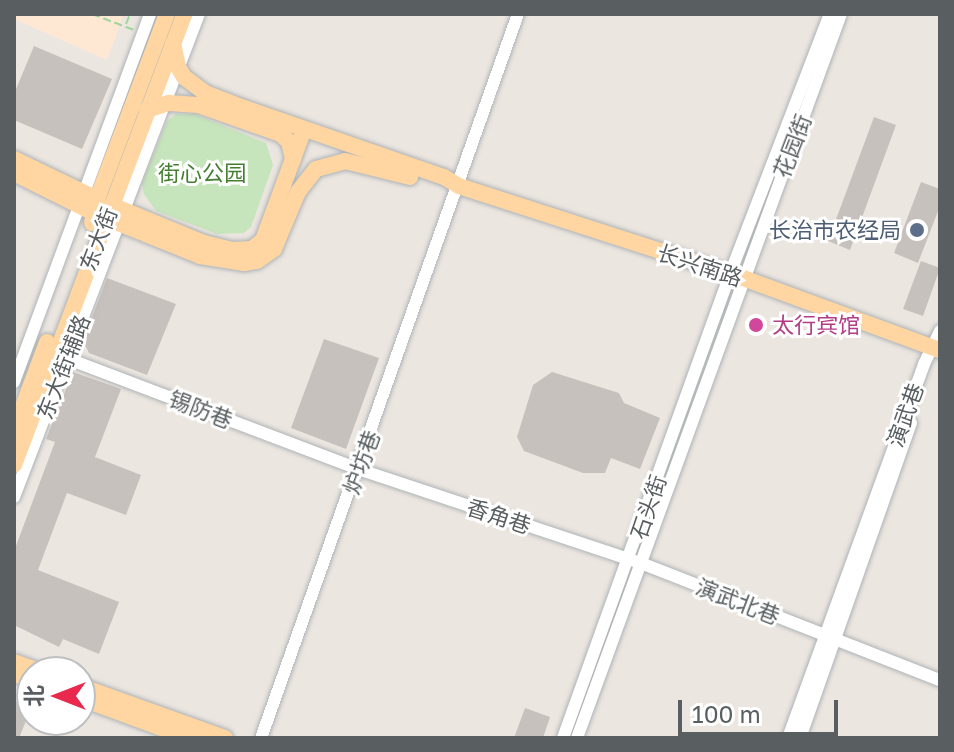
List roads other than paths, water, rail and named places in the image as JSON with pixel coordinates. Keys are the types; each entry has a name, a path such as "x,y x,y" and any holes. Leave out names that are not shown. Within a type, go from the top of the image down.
{"main road":[{"name":"东大街","path":"14,465 55,354 167,14"},
{"name":"东大街","path":"101,208 155,108 184,14"},
{"path":"173,43 178,67"},
{"name":"长兴南路","path":"178,67 189,82 205,93 444,177 459,186 938,343"},
{"path":"155,108 198,105 281,134 289,142 293,160"},
{"path":"14,173 101,208 204,243 232,250 252,249 263,240 304,129"},
{"path":"14,159 101,208"},
{"name":"长兴南路","path":"101,208 200,256 244,263 257,261 274,249 298,192 316,169 329,163 367,165 441,186 459,186"},
{"name":"东大街","path":"14,430 55,354"},
{"path":"96,692 225,738"},
{"path":"96,704 189,738"}],"street":[{"name":"东大街辅路","path":"14,497 101,208 142,34 150,14"},
{"path":"155,108 178,67 199,14"},
{"name":"炉坊巷","path":"261,738 518,14"},
{"name":"花园街","path":"736,276 833,16"},
{"name":"东大街辅路","path":"14,382 101,208"},
{"name":"石头街","path":"577,738 635,561 736,276"},
{"name":"演武巷","path":"788,738 830,637 938,343"},
{"name":"锡防巷","path":"55,354 358,469"},
{"name":"香角巷","path":"358,469 635,561"},
{"name":"石头街","path":"563,738 635,561"},
{"name":"演武北巷","path":"635,561 940,680"},
{"name":"演武巷","path":"800,738 830,637"}],"place":[{"name":"长治市农经局","path":"917,230"},
{"name":"太行宾馆","path":"756,325"}],"park label":[{"name":"街心公园","path":"202,173"}]}
